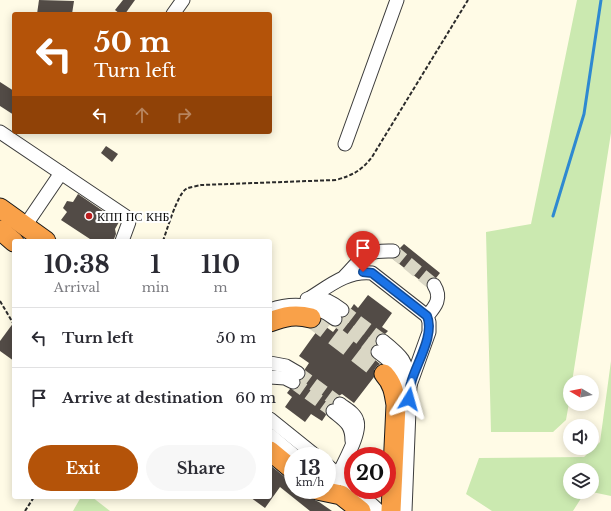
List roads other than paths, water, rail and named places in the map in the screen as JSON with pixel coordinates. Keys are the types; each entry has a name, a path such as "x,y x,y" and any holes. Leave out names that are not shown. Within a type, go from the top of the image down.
{"highway":[{"path":"0,208 43,239"},
{"path":"0,230 12,240"},
{"path":"272,321 287,316 301,315 311,318"},
{"path":"384,374 394,389 396,405 393,447"},
{"path":"272,453 284,463"},
{"path":"338,489 361,511"},
{"path":"391,499 391,511"}],"street":[{"path":"174,12 183,0"},
{"path":"345,144 397,0"},
{"path":"0,132 125,216 129,222 123,239"},
{"path":"25,226 60,173"},
{"path":"345,277 366,254 377,251 393,251"},
{"path":"272,309 310,298 345,277 363,272 372,273 427,316 430,322 429,332 410,385"},
{"path":"427,316 436,306 437,290 434,285"},
{"path":"292,304 315,307 328,313 339,314 335,305 320,299 310,298"},
{"path":"395,447 400,439 402,426 402,384 398,370 380,347 402,357 407,367 410,385 405,511"},
{"path":"272,363 286,366 296,378 272,377"},
{"path":"336,407 354,415 358,422 358,429 352,445 338,474 338,489"},
{"path":"272,421 305,447"},
{"path":"272,438 284,447"},
{"path":"338,474 338,489"},
{"path":"338,489 379,511"}],"waterway":[{"path":"553,216 584,114 601,0"}],"tunnel":[{"path":"393,251 434,285"},
{"path":"342,310 383,341"},
{"path":"311,318 384,374"},
{"path":"335,319 378,352"},
{"path":"298,373 340,404"},
{"path":"293,382 333,411"}],"place":[{"name":"КПП ПС КНБ","path":"89,216"}]}
